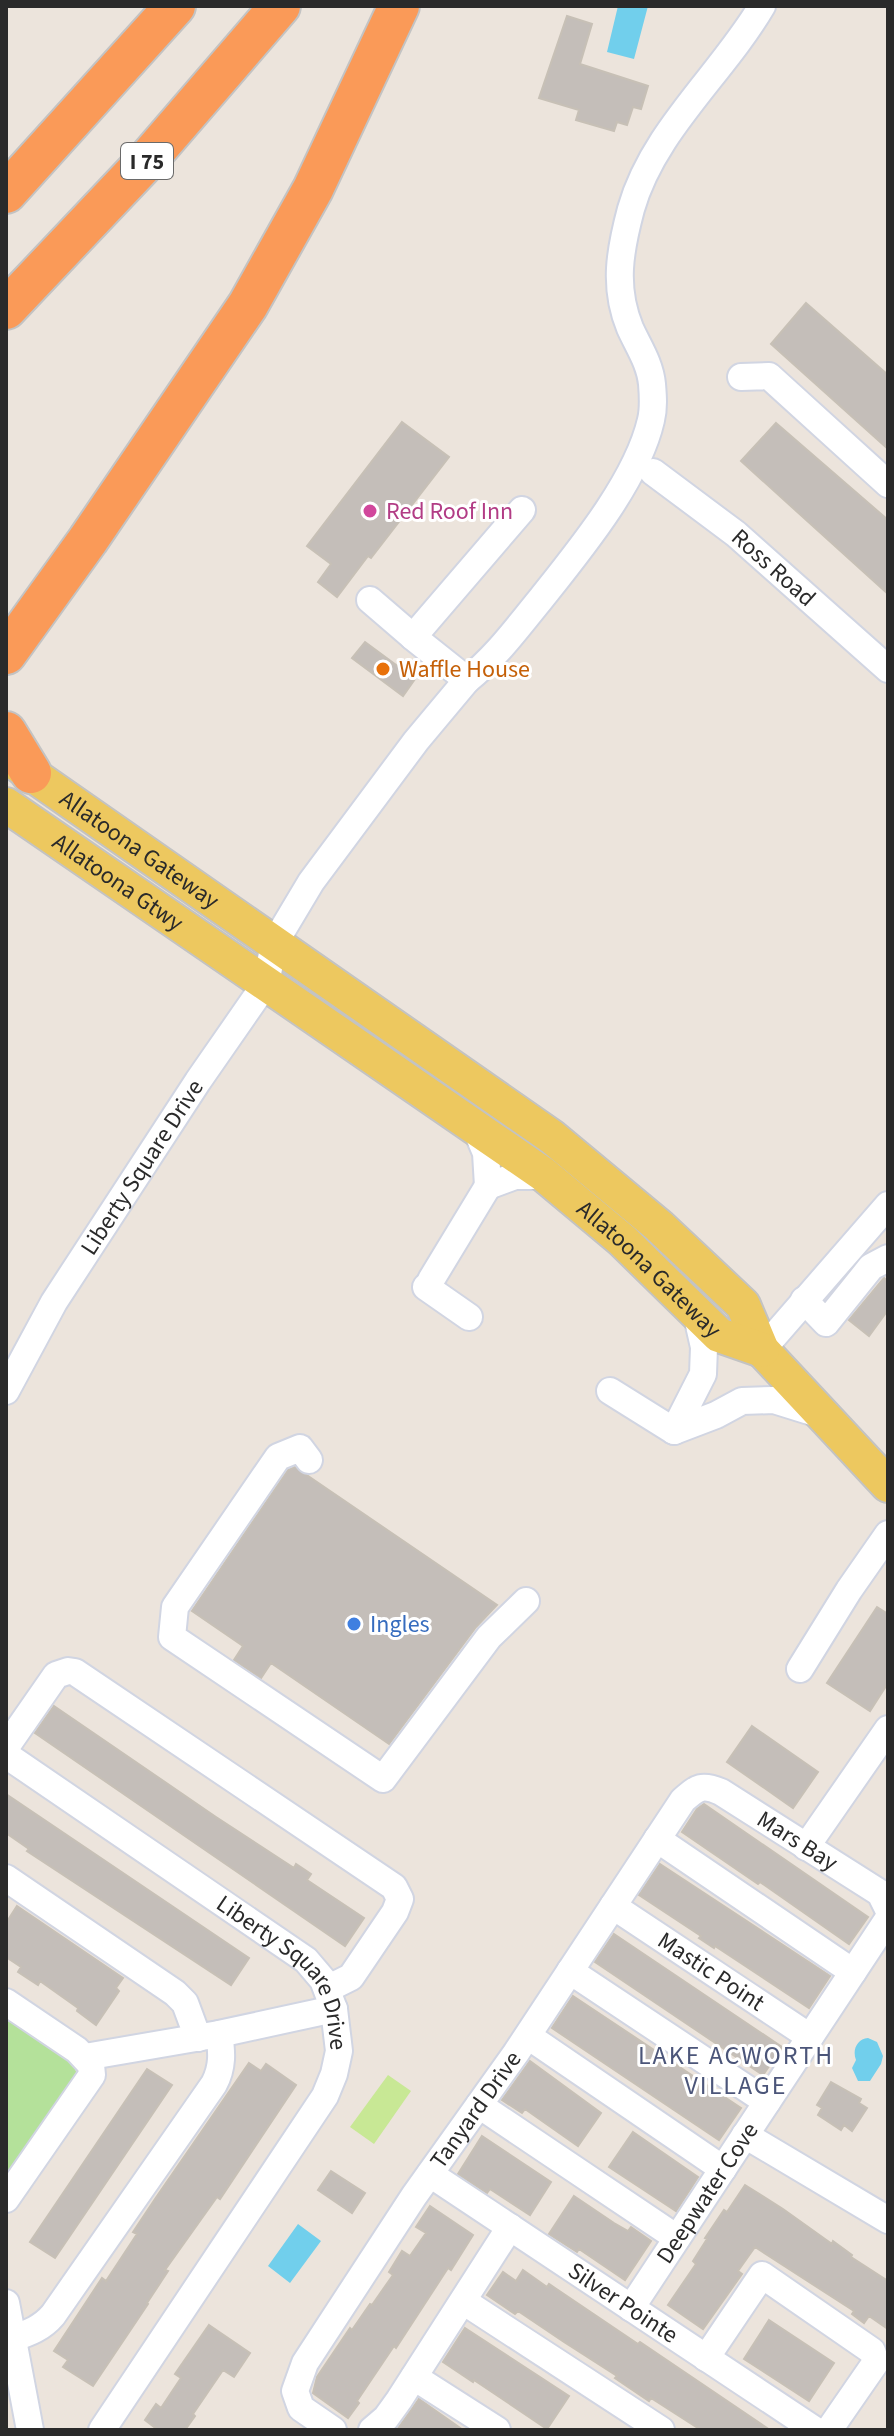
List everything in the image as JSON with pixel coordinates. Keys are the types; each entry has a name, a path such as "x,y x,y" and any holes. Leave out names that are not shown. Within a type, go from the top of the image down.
{"highway":[{"path":"6,193 175,6"},
{"name":"I 75","path":"6,309 149,158 280,6"},
{"path":"8,656 248,305 313,189 399,6"},
{"path":"6,732 18,765"}],"main road":[{"name":"Allatoona Gateway","path":"18,765 552,1137 659,1226 743,1305 762,1350"},
{"name":"Allatoona Gtwy","path":"6,805 230,959"},
{"name":"Allatoona Gateway","path":"230,959 569,1193 719,1335 762,1350"},
{"path":"762,1350 888,1484"}],"street":[{"name":"Liberty Square Drive","path":"6,1391 54,1302 266,983 274,944 311,882 416,741 467,680 505,645 566,567 619,490 641,448 653,407 649,366 624,313 619,282 621,254 636,191 696,92 731,53 762,6"},
{"path":"741,377 769,376 888,484"},
{"name":"Ross Road","path":"653,472 736,534 888,669"},
{"path":"413,637 522,510"},
{"path":"370,600 467,680"},
{"path":"469,1317 428,1284 488,1186 486,1153 475,1127"},
{"path":"488,1186 515,1176 546,1176"},
{"path":"762,1350 888,1205"},
{"path":"804,1300 826,1323 871,1267 888,1258"},
{"path":"674,1431 703,1374 704,1347 696,1312"},
{"path":"610,1391 674,1431"},
{"path":"674,1431 742,1401 774,1400 823,1415"},
{"path":"309,1460 300,1448 278,1457 175,1607 172,1637 383,1779 489,1637 526,1601"},
{"path":"800,1669 849,1590 878,1571 888,1534"},
{"path":"6,1747 56,1675 75,1672 389,1884 400,1899 395,1912 351,1977 330,1999 208,2036 85,2057"},
{"path":"806,1847 888,1729"},
{"name":"Liberty Square Drive","path":"6,1755 306,1960 323,1980 330,1999 339,2051 325,2096 102,2430"},
{"name":"Mars Bay","path":"698,1788 721,1792 880,1893 888,1909"},
{"name":"Tanyard Drive","path":"333,2430 301,2408 295,2391 305,2363 430,2174 528,2036 683,1800 698,1788"},
{"path":"657,1839 853,1972"},
{"path":"6,1878 175,1993 222,2059 214,2084 46,2324 36,2330 8,2318"},
{"name":"Mastic Point","path":"613,1906 810,2037"},
{"name":"Deepwater Cove","path":"631,2308 888,1919"},
{"path":"570,1971 767,2102"},
{"path":"6,2002 85,2057 91,2065 92,2075 6,2199"},
{"path":"528,2036 723,2169"},
{"path":"479,2105 677,2238"},
{"path":"745,2135 888,2220"},
{"name":"Silver Pointe","path":"430,2174 815,2430"},
{"path":"372,2430 386,2418 414,2377 510,2227"},
{"path":"706,2358 762,2275 872,2351 876,2362 829,2430"},
{"path":"463,2301 661,2430"},
{"path":"8,2318 30,2430"},
{"path":"414,2377 497,2430"}],"green space":[{"path":"6,2017 72,2062 77,2074 6,2185"},
{"path":"388,2075 411,2091 374,2144 350,2127"}],"water":[{"path":"618,6 648,6 634,59 607,52"},
{"path":"868,2038 877,2042 883,2056 870,2081 858,2081 852,2068 856,2060 855,2049 861,2040"},
{"path":"298,2224 321,2241 290,2283 268,2266"}],"building":[{"path":"567,16 592,24 580,64 648,86 641,109 633,107 627,125 617,122 614,131 576,120 579,110 539,98"},
{"path":"806,303 888,375 888,449 771,344"},
{"name":"Red Roof Inn","path":"402,422 449,457 337,597 318,582 331,564 307,546"},
{"path":"776,423 888,520 888,594 741,461"},
{"name":"Waffle House","path":"365,642 415,679 403,696 352,658"},
{"path":"884,1278 888,1282 888,1310 869,1336 849,1320"},
{"path":"295,1467 497,1605 476,1627 389,1744 271,1663 261,1678 234,1660 243,1646 192,1611 288,1470"},
{"path":"877,1607 888,1614 888,1683 870,1711 827,1683"},
{"path":"54,1706 294,1868 296,1864 311,1874 307,1880 364,1918 345,1946 35,1733"},
{"path":"752,1726 818,1772 793,1808 727,1762"},
{"path":"6,1794 249,1958 231,1985 27,1851 29,1849 6,1833"},
{"path":"704,1804 868,1917 849,1944 682,1832 697,1809"},
{"path":"660,1864 830,1976 809,2008 714,1948 639,1895"},
{"path":"17,1906 123,1978 116,1988 119,1991 96,2025 40,1981 38,1985 18,1972 21,1967 6,1957 6,1923"},
{"path":"614,1934 782,2047 763,2075 595,1962"},
{"path":"573,1996 741,2108 719,2140 552,2028"},
{"path":"530,2061 601,2113 578,2146 525,2109 522,2113 502,2100"},
{"path":"249,2063 261,2071 266,2064 296,2085 220,2199 217,2197 165,2270 168,2271 148,2304 93,2386 63,2367 68,2360 54,2351 102,2278 106,2281 137,2234 133,2232"},
{"path":"147,2069 172,2085 55,2258 30,2242"},
{"path":"831,2082 861,2099 859,2103 867,2108 852,2131 844,2125 841,2130 818,2115 822,2108 817,2105"},
{"path":"633,2132 698,2177 676,2211 609,2167"},
{"path":"482,2136 551,2182 530,2215 490,2189 487,2193 458,2174"},
{"path":"331,2171 365,2193 352,2213 318,2190"},
{"path":"745,2185 832,2244 833,2241 888,2281 888,2329 869,2316 864,2323 852,2314 854,2311 755,2247 738,2271 742,2274 703,2329 668,2305 696,2264 693,2261 705,2238"},
{"path":"574,2196 614,2223 628,2231 631,2227 651,2241 625,2280 579,2249 577,2252 549,2234"},
{"path":"430,2206 473,2235 396,2348 394,2346 348,2418 313,2393 317,2377 350,2328 352,2330 393,2275 389,2272 402,2251 410,2256 426,2233 416,2227"},
{"path":"523,2270 638,2344 640,2342 770,2430 701,2430 651,2398 649,2401 615,2378 617,2376 518,2311 515,2314 487,2295 503,2272 516,2281"},
{"path":"769,2320 834,2363 809,2401 744,2359"},
{"path":"209,2325 250,2353 234,2377 223,2370 185,2430 158,2430 145,2420 156,2404 161,2408 181,2378 175,2374"},
{"path":"465,2328 569,2396 547,2429 443,2362"},
{"path":"419,2399 463,2430 397,2430"}],"place":[{"name":"Red Roof Inn","path":"370,511"},
{"name":"Waffle House","path":"383,669"},
{"name":"Ingles","path":"354,1624"}],"district":[{"name":"LAKE ACWORTH VILLAGE","path":"736,2070"}]}
